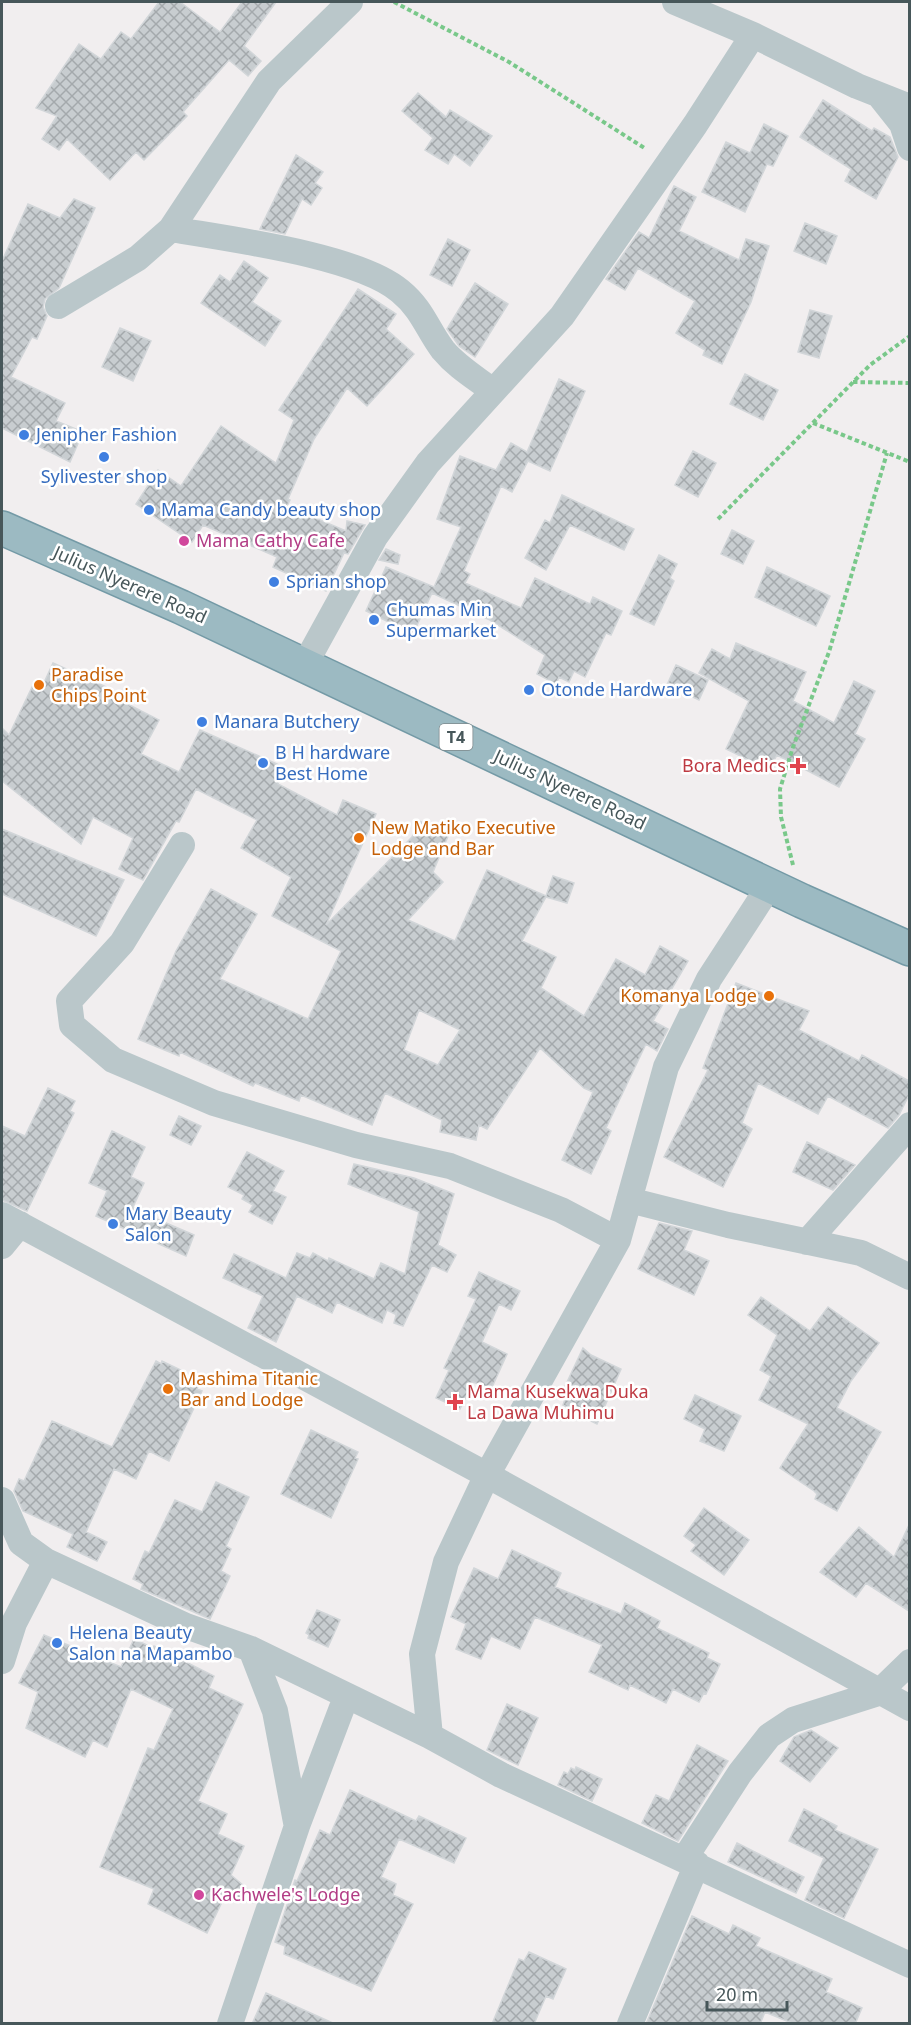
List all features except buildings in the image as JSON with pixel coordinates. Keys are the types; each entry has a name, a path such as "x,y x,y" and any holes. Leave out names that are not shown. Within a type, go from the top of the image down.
{"highway":[{"name":"Julius Nyerere Road","path":"2,528 182,607 802,901 895,932 909,949"}],"street":[{"path":"58,306 138,258 171,228 269,81 350,2"},
{"path":"675,2 753,35 909,107"},
{"path":"304,666 375,537 428,463 562,316 669,163 753,35"},
{"path":"878,94 902,124 909,148"},
{"path":"171,228 302,254 363,271 399,290 419,309 442,348 456,364 493,391"},
{"path":"182,845 122,943 69,1001 72,1025 113,1060 214,1103 356,1145 450,1166 561,1210 618,1240"},
{"path":"430,1736 422,1654 446,1562 487,1475 618,1240 666,1067 709,979 770,885"},
{"path":"807,1242 909,1125"},
{"path":"629,1200 728,1225 861,1253 909,1277"},
{"path":"2,1246 10,1220 487,1475 909,1708"},
{"path":"2,1500 11,1545 186,1626 251,1649 430,1736 501,1775 691,1861 909,1965"},
{"path":"2,1661 14,1623 46,1561"},
{"path":"251,1649 275,1711 288,1766 297,1826"},
{"path":"630,2024 691,1861 740,1773 769,1737 793,1720 878,1692 909,1662"},
{"path":"230,2024 297,1826 346,1697"}],"path":[{"path":"394,2 509,62 669,163"},
{"path":"718,519 852,382 892,346 909,336"},
{"path":"852,382 909,383"},
{"path":"813,423 909,462"},
{"path":"802,901 781,816 780,789 793,747 829,652 887,453"}],"place":[{"name":"Jenipher Fashion","path":"24,435"},
{"name":"Sylivester shop","path":"104,457"},
{"name":"Mama Candy beauty shop","path":"149,510"},
{"name":"Mama Cathy Cafe","path":"184,541"},
{"name":"Sprian shop","path":"274,582"},
{"name":"Chumas Min Supermarket","path":"374,620"},
{"name":"Paradise Chips Point","path":"39,685"},
{"name":"Otonde Hardware","path":"529,690"},
{"name":"Manara Butchery","path":"202,722"},
{"name":"B H hardware Best Home","path":"263,763"},
{"name":"Bora Medics","path":"798,766"},
{"name":"New Matiko Executive Lodge and Bar","path":"359,838"},
{"name":"Komanya Lodge","path":"769,996"},
{"name":"Mary Beauty Salon","path":"113,1224"},
{"name":"Mashima Titanic Bar and Lodge","path":"168,1389"},
{"name":"Mama Kusekwa Duka La Dawa Muhimu","path":"455,1402"},
{"name":"Helena Beauty Salon na Mapambo","path":"57,1643"},
{"name":"Kachwele's Lodge","path":"199,1895"}]}
